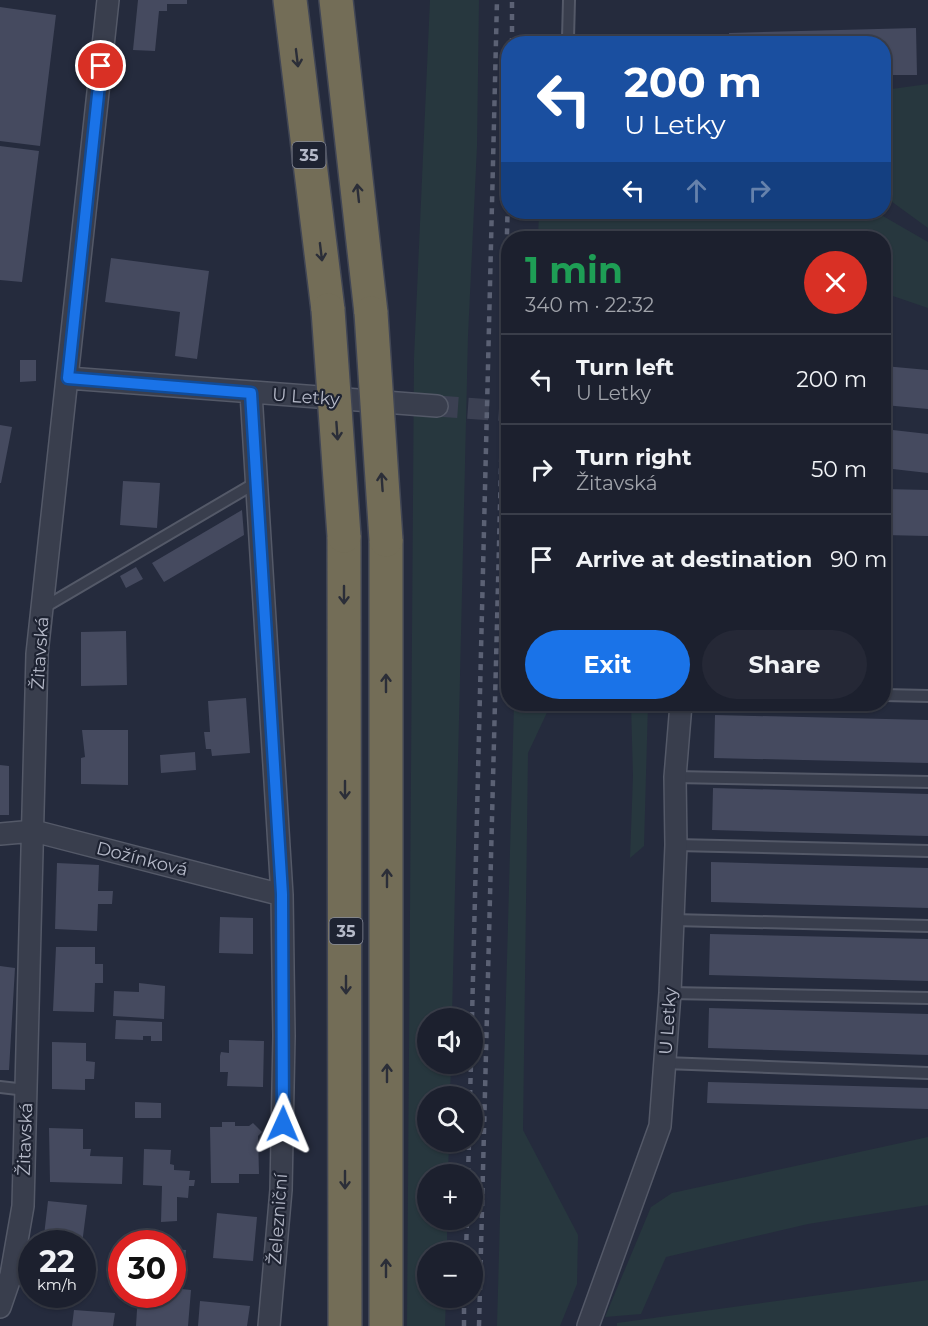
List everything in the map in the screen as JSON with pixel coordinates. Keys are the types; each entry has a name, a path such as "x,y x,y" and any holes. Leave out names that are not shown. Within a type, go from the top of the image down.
{"highway":[{"name":"35","path":"290,0 328,309 344,536 345,1326"},
{"name":"35","path":"339,6 371,314 386,540 386,1326"}],"street":[{"name":"Žitavská","path":"0,1308 11,1275 23,1206 37,654 108,0"},
{"name":"U Letky","path":"68,378 437,406"},
{"name":"Železniční","path":"251,393 282,894 285,1036 281,1190 269,1326"},
{"name":"U Letky","path":"588,1326 660,1126 670,993 676,845 675,777 680,711"},
{"name":"Dožínková","path":"0,834 34,831 282,894"}],"lane":[{"path":"568,0 568,36"},
{"path":"43,608 256,482"},
{"path":"891,695 928,696"},
{"path":"675,777 928,782"},
{"path":"676,845 928,851"},
{"path":"673,920 928,926"},
{"path":"670,993 928,998"},
{"path":"665,1063 928,1073"},
{"path":"0,1087 26,1090"}],"shaded area":[{"path":"430,0 479,0 477,146 468,336 452,1008 417,1008 417,1074 451,1074 450,1086 417,1086 417,1152 449,1152 448,1164 417,1164 417,1230 447,1230 447,1242 417,1242 417,1308 446,1308 445,1326 407,1326 414,358"},
{"path":"928,84 928,228 891,201 891,89"},
{"path":"539,219 888,219 928,242 928,308 891,295 891,231 538,231"},
{"path":"514,711 548,711 528,753 523,1130 578,1235 577,1284 560,1326 497,1326"},
{"path":"631,711 648,711 644,846 630,858 633,776"},
{"path":"928,1137 928,1205 808,1224 666,1257 641,1314 605,1317 651,1207 672,1193"},
{"path":"928,1280 928,1326 617,1326 617,1323"}],"building":[{"path":"138,0 187,0 187,4 167,4 167,11 159,11 155,51 133,50"},
{"path":"0,7 56,15 40,146 0,141"},
{"path":"916,28 917,75 891,75 891,36 729,36 729,33"},
{"path":"0,146 39,151 22,282 0,280"},
{"path":"111,258 209,271 197,359 175,356 180,312 105,302"},
{"path":"20,360 36,360 36,381 20,382"},
{"path":"891,367 928,370 928,409 891,406"},
{"path":"0,425 12,427 1,483 0,483"},
{"path":"891,430 928,434 928,473 891,469"},
{"path":"123,481 160,483 157,528 120,525"},
{"path":"891,489 928,490 928,536 891,535"},
{"path":"242,510 244,535 164,582 152,563"},
{"path":"136,567 143,579 126,588 120,576"},
{"path":"126,631 127,685 81,686 81,632"},
{"path":"246,698 250,753 212,756 211,749 206,749 204,732 210,732 208,701"},
{"path":"715,715 928,720 928,763 714,758"},
{"path":"82,730 128,730 128,785 81,784 81,758 85,757"},
{"path":"195,752 196,770 161,773 160,755"},
{"path":"0,765 9,766 9,815 0,815"},
{"path":"713,788 928,794 928,836 712,830"},
{"path":"711,862 928,868 928,908 711,902"},
{"path":"57,863 99,865 98,891 113,891 112,904 98,904 97,931 55,929"},
{"path":"220,917 253,918 253,954 219,953"},
{"path":"710,934 928,939 928,981 709,975"},
{"path":"56,947 95,947 95,964 103,964 103,983 95,983 94,1012 53,1011"},
{"path":"0,966 15,968 9,1070 0,1070"},
{"path":"139,983 165,986 164,1019 113,1016 114,991 139,992"},
{"path":"709,1008 928,1014 928,1055 708,1048"},
{"path":"116,1020 162,1022 162,1041 151,1041 151,1036 143,1036 143,1040 115,1039"},
{"path":"229,1040 264,1041 263,1087 227,1086 228,1072 220,1072 220,1056 221,1052 229,1053"},
{"path":"52,1042 86,1043 86,1061 95,1062 94,1079 85,1079 85,1090 52,1089"},
{"path":"708,1082 928,1088 928,1109 707,1103"},
{"path":"135,1102 161,1103 161,1118 135,1118"},
{"path":"222,1122 235,1122 235,1126 249,1126 253,1123 262,1132 258,1136 259,1174 239,1174 239,1183 211,1183 210,1127 222,1127"},
{"path":"49,1128 83,1129 83,1149 91,1149 90,1156 123,1157 122,1184 50,1182"},
{"path":"144,1149 171,1150 170,1164 174,1165 174,1170 190,1171 189,1180 195,1180 194,1186 189,1186 188,1198 177,1197 177,1221 161,1222 162,1186 143,1185"},
{"path":"48,1201 87,1205 84,1230 45,1230"},
{"path":"217,1213 257,1217 253,1261 213,1258"},
{"path":"186,1289 191,1290 188,1326 136,1326 137,1308 186,1308"},
{"path":"200,1301 250,1306 247,1326 198,1326"},
{"path":"74,1310 115,1313 113,1326 72,1326"}],"tunnel":[{"path":"437,406 501,411"}],"railway":[{"path":"472,1008 497,0"},
{"path":"512,0 512,36"},
{"path":"507,219 507,231"},
{"path":"479,1326 501,467"},
{"path":"470,1086 471,1074"},
{"path":"468,1164 469,1152"},
{"path":"466,1242 467,1230"},
{"path":"464,1308 464,1326"}],"route":[{"path":"101,66 68,378 251,393 282,894 285,1036 283,1124"}]}
